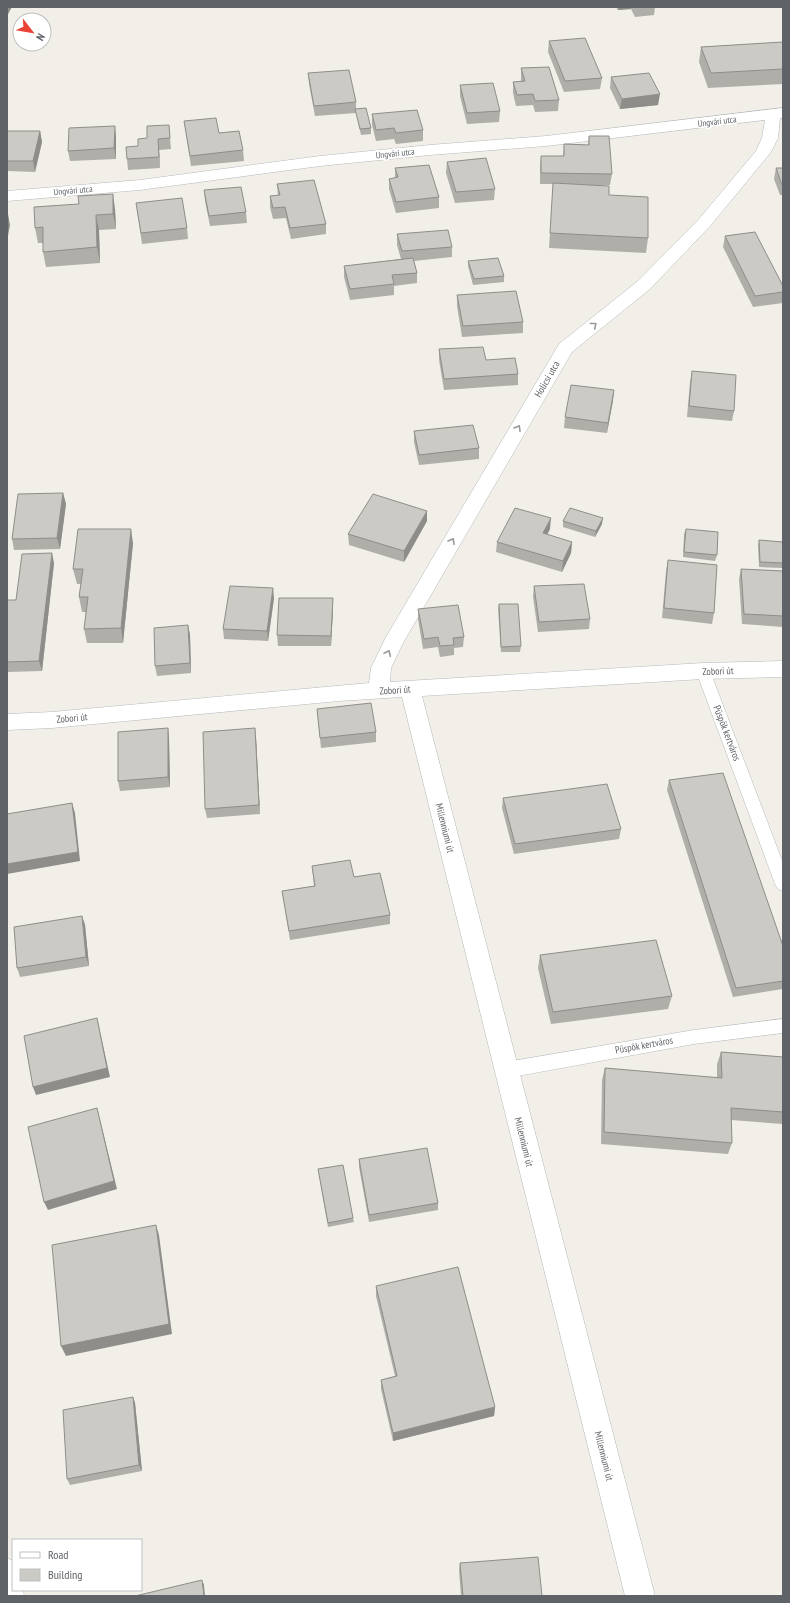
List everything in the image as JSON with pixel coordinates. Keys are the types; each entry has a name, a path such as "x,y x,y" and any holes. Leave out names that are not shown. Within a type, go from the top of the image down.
{"street":[{"name":"Ungvári utca","path":"7,196 140,185 320,161 430,150 546,141 778,113"},
{"name":"Holicsi utca","path":"378,691 382,668 393,642 565,348 644,285 705,222 763,152 770,138 778,113"},
{"name":"Zobori út","path":"7,722 52,720 378,691 704,671 783,669"},
{"name":"Millenniumi út","path":"410,689 640,1596"},
{"path":"7,1572 9,1596"}],"lane":[{"name":"Püspök kertváros","path":"704,671 783,884"},
{"name":"Püspök kertváros","path":"506,1070 694,1037 783,1026"}],"building":[{"path":"585,38 602,78 565,81 549,41"},
{"path":"783,42 783,69 711,73 701,47"},
{"path":"549,67 559,100 535,101 533,94 517,95 513,82 525,81 521,68"},
{"path":"349,70 356,102 314,106 308,73"},
{"path":"649,73 660,94 622,99 611,77"},
{"path":"493,83 500,111 467,113 460,85"},
{"path":"366,108 371,128 360,129 355,109"},
{"path":"417,110 423,130 396,133 394,128 376,130 372,114"},
{"path":"216,118 219,133 239,131 243,150 190,156 184,121"},
{"path":"169,125 170,138 158,139 159,157 127,159 126,147 138,146 138,139 147,138 147,126"},
{"path":"115,126 114,148 68,151 69,128"},
{"path":"7,131 40,131 33,161 7,161"},
{"path":"589,136 609,136 612,174 541,173 541,156 564,156 564,144 589,145"},
{"path":"486,158 495,189 456,192 447,162"},
{"path":"429,165 439,197 396,202 389,179 398,177 395,168"},
{"path":"776,168 783,168 783,185 782,185"},
{"path":"314,180 326,224 290,228 285,207 273,208 270,196 280,195 277,184"},
{"path":"553,183 609,186 609,195 648,197 648,238 550,233"},
{"path":"241,187 246,212 209,216 204,190"},
{"path":"113,194 113,214 96,215 97,247 43,252 43,227 35,228 34,207 79,204 78,196"},
{"path":"182,198 187,228 141,233 136,203"},
{"path":"448,230 452,247 402,251 397,234"},
{"path":"755,232 783,286 783,292 755,296 725,236"},
{"path":"413,258 417,273 392,275 394,284 350,289 344,266"},
{"path":"498,258 504,276 474,279 468,261"},
{"path":"516,291 523,322 463,326 457,295"},
{"path":"483,347 486,360 515,358 518,374 444,379 439,349"},
{"path":"692,371 736,375 734,411 689,406"},
{"path":"571,385 614,390 608,423 565,417"},
{"path":"473,425 479,448 419,455 414,431"},
{"path":"63,493 57,538 12,539 18,494"},
{"path":"373,494 427,511 404,551 348,534"},
{"path":"515,508 551,518 543,533 572,542 563,561 497,542"},
{"path":"570,508 603,518 596,531 563,521"},
{"path":"78,529 131,529 121,628 84,629 88,597 79,597 83,569 73,569"},
{"path":"686,529 718,532 717,555 684,552"},
{"path":"759,540 783,542 783,563 760,562"},
{"path":"52,553 39,661 7,662 7,600 16,600 22,554"},
{"path":"668,560 717,565 714,613 664,608"},
{"path":"741,569 783,571 783,616 744,614"},
{"path":"584,584 590,619 539,622 534,586"},
{"path":"230,586 273,588 267,631 223,629"},
{"path":"279,598 333,598 331,636 277,635"},
{"path":"499,604 518,604 521,646 501,647"},
{"path":"458,605 464,637 453,638 454,645 440,646 438,637 424,639 418,609"},
{"path":"188,625 190,663 155,666 154,628"},
{"path":"371,703 376,732 320,738 317,709"},
{"path":"168,728 168,777 118,781 118,732"},
{"path":"255,728 259,805 205,809 203,732"},
{"path":"723,773 783,946 783,981 736,988 669,780"},
{"path":"607,784 621,829 515,844 503,798"},
{"path":"72,803 78,852 7,864 7,814"},
{"path":"350,860 354,877 380,873 390,915 289,931 282,891 315,886 312,866"},
{"path":"82,916 86,957 17,968 14,927"},
{"path":"656,940 672,996 553,1012 540,955"},
{"path":"97,1018 107,1068 33,1087 24,1036"},
{"path":"721,1052 783,1057 783,1112 731,1108 732,1143 604,1132 605,1068 722,1078"},
{"path":"97,1108 114,1181 44,1202 28,1127"},
{"path":"427,1148 438,1203 369,1215 359,1159"},
{"path":"343,1165 353,1218 328,1223 318,1169"},
{"path":"156,1225 169,1324 61,1346 52,1245"},
{"path":"458,1267 495,1407 393,1433 381,1380 397,1376 376,1286"},
{"path":"133,1397 139,1465 67,1479 63,1410"},
{"path":"538,1557 542,1596 463,1596 460,1563"},
{"path":"202,1580 204,1596 135,1596"}]}
